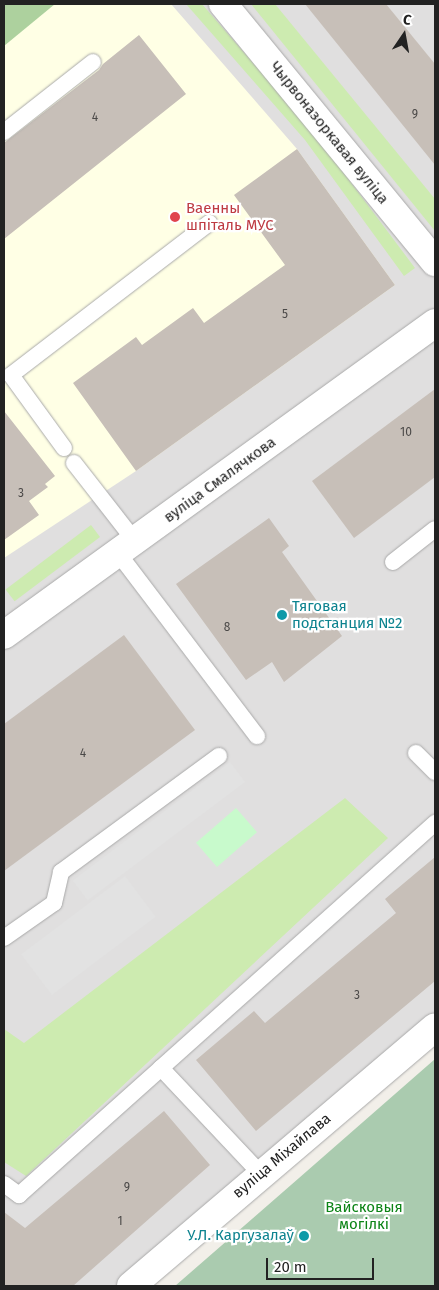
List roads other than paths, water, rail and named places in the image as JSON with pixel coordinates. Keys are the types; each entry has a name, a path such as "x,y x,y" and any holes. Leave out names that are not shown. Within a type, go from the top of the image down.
{"street":[{"name":"Чырвоназоркавая вуліца","path":"224,4 435,262"},
{"name":"вуліца Смалячкова","path":"4,635 435,323"},
{"name":"вуліца Міхайлава","path":"131,1286 435,1027"}],"lane":[{"path":"4,132 93,62"},
{"path":"64,448 11,375 209,223"},
{"path":"74,463 126,547 257,736"},
{"path":"393,562 435,529"},
{"path":"416,753 435,772"},
{"path":"4,938 54,903 61,872 219,756"},
{"path":"4,1184 19,1195 435,823"},
{"path":"161,1068 261,1174"}],"place":[{"name":"Ваенны шпіталь МУС","path":"175,217"},
{"name":"Тяговая подстанция №2","path":"282,615"},
{"name":"У.Л. Каргузалаў","path":"304,1236"}],"park label":[{"name":"Вайсковыя могілкі","path":"364,1216"}]}
